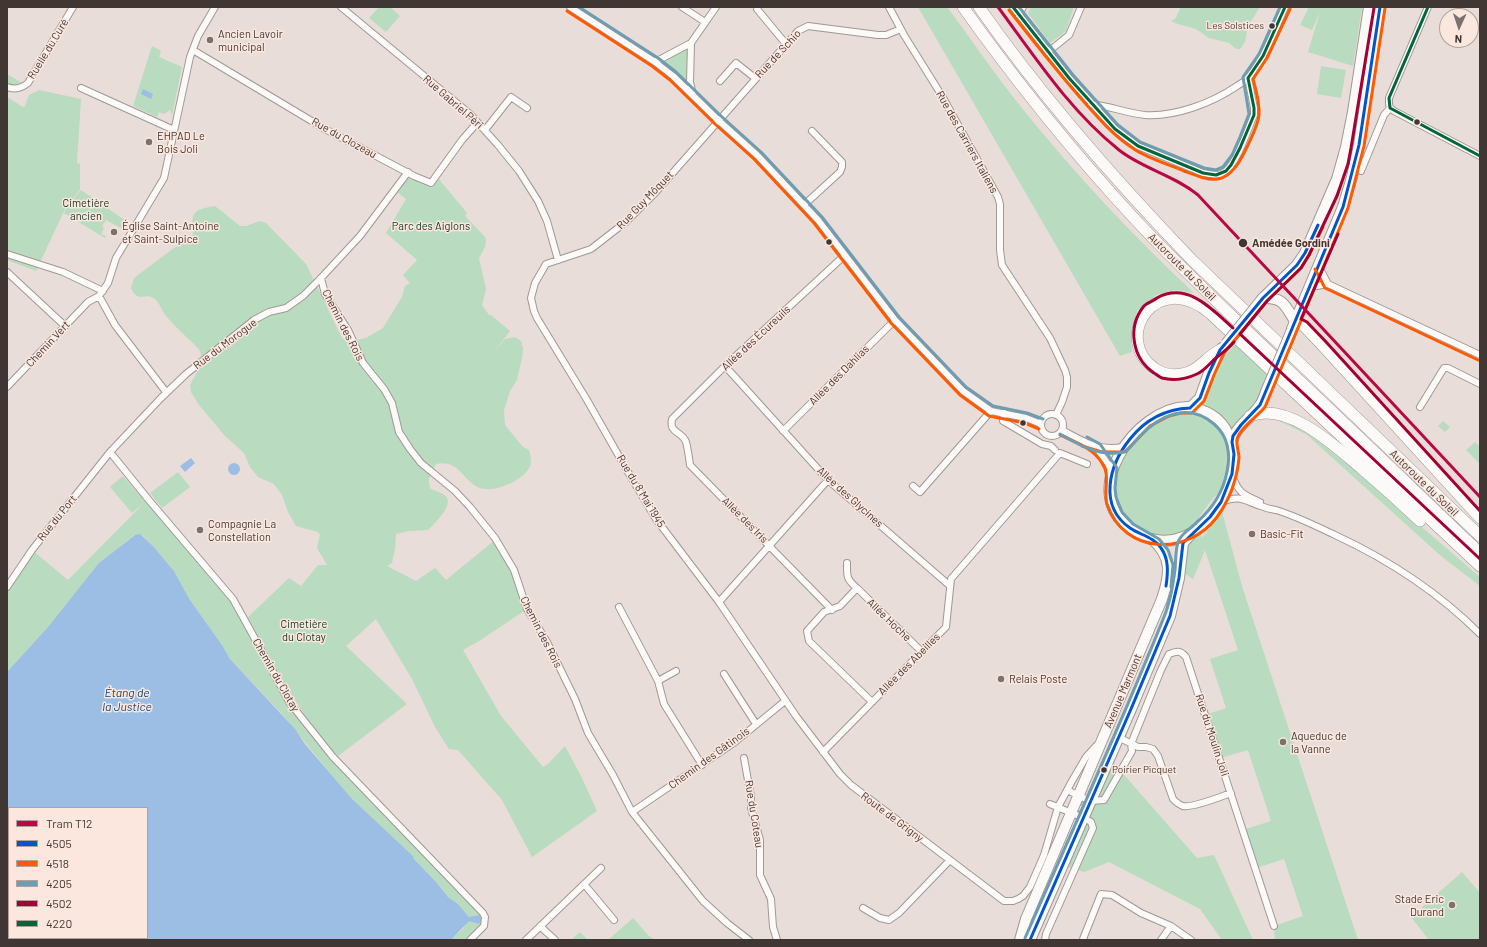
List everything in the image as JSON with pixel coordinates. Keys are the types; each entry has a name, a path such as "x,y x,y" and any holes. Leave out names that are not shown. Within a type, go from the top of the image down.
{"highway":[{"name":"Autoroute du Soleil","path":"963,7 1006,66 1044,114 1132,216 1235,319 1480,553"},
{"name":"Autoroute du Soleil","path":"979,7 1055,108 1146,212 1191,259 1480,536"},
{"path":"1223,347 1213,354 1201,366 1191,372 1176,375 1164,373 1149,364 1141,352 1138,337 1141,320 1151,306 1166,299 1184,299 1201,306 1480,566"},
{"path":"1294,326 1304,326 1480,518"},
{"path":"1250,416 1263,412 1279,415 1306,426 1323,436 1480,571"}],"main road":[{"path":"1190,408 1200,398 1209,373 1223,347 1263,298 1297,265 1305,253 1343,162 1369,7"},
{"path":"1232,442 1236,432 1260,405 1357,174 1380,7"},
{"path":"1263,298 1275,298 1284,304 1294,326"},
{"path":"1190,408 1206,412 1218,420 1229,435 1232,442 1234,454 1232,474 1221,502 1210,517 1192,533 1172,540 1162,541 1152,539 1130,528 1118,516 1110,496 1110,480 1112,470 1123,447 1141,428 1154,418 1174,409 1190,408"},
{"name":"Avenue Marmont","path":"1086,795 1118,737 1170,616 1176,596 1183,543 1192,533"},
{"name":"Avenue Marmont","path":"1086,795 1160,616 1165,598 1168,571 1166,557 1152,539"},
{"name":"Avenue Marmont","path":"1086,795 1105,734 1166,586"},
{"name":"Avenue Marmont","path":"1020,940 1026,919 1076,818 1176,596"},
{"name":"Avenue Marmont","path":"1031,939 1076,818"}],"street":[{"name":"Ruelle du Curé","path":"7,87 19,88 28,83 73,7"},
{"path":"101,293 108,283 116,258 164,178 190,57 198,36 215,7"},
{"name":"Rue Gabriel Péri","path":"341,7 470,114 485,130 519,171 538,201 547,221 558,260"},
{"path":"570,7 655,62 673,76 757,156 804,205 895,320 963,390 991,411 1026,418 1040,424 1043,432 1049,436 1056,435 1062,430 1063,423 1059,417 1053,414 1046,415 1040,424"},
{"path":"682,7 705,22"},
{"path":"655,62 691,43 716,7"},
{"path":"758,7 757,9 786,44"},
{"name":"Rue des Carriers Italiens","path":"889,7 942,96 998,197 1000,204 1000,250 1002,265 1030,305 1050,338 1067,377 1067,387 1056,415"},
{"path":"1013,7 1091,104 1124,136 1138,146 1203,173 1213,176 1226,172 1235,160 1254,115 1248,78"},
{"path":"1019,15 1023,7"},
{"path":"1048,52 1069,36 1081,7"},
{"path":"1091,104 1146,115 1197,107 1225,94 1248,78 1263,56 1285,7"},
{"path":"1428,7 1389,98 1390,108 1480,156"},
{"name":"Rue de Schio","path":"718,120 798,31 808,26 878,35 886,35 901,29"},
{"path":"691,43 690,82 694,96"},
{"name":"Rue du Clozeau","path":"193,50 325,129 431,183 462,140 477,123"},
{"path":"720,81 736,63 756,78"},
{"path":"81,88 174,130"},
{"path":"485,130 511,97 527,108"},
{"path":"1357,174 1384,115 1390,108"},
{"name":"Rue Guy Môquet","path":"558,260 591,249 627,222 654,194 718,120"},
{"path":"804,205 841,171 842,165 842,162 812,131"},
{"name":"Rue du Morogue","path":"110,452 166,392 234,335 254,320 269,312 286,308 303,296 360,236 408,172"},
{"path":"7,254 63,272 101,293 115,325 166,392"},
{"name":"Allée des Écureuils","path":"671,424 672,418 725,366 845,255"},
{"name":"Rue du 8 Mai 1945","path":"558,260 546,264 535,283 531,298 534,311 656,519 719,602 796,716"},
{"path":"1319,267 1328,284"},
{"path":"7,272 65,326"},
{"name":"Chemin des Rois","path":"321,278 325,294 348,330 363,363 384,389 392,403 399,432 410,449 421,463 455,490 470,507 495,538 514,570 527,609 547,642 575,699 588,733 613,775 632,812 703,900 727,923 749,940"},
{"path":"1310,287 1328,284 1480,356"},
{"name":"Chemin Vert","path":"7,387 88,302 101,293"},
{"name":"Allée des Dahlias","path":"783,430 895,320"},
{"name":"Allée des Glycines","path":"725,366 828,480 949,585"},
{"path":"1420,407 1444,368 1448,368 1480,384"},
{"path":"913,486 920,492 991,411"},
{"path":"1004,413 1003,421 1042,444 1051,446 1058,451 1087,464"},
{"name":"Allée des Iris","path":"671,424 672,428 686,441 690,465 832,610"},
{"path":"1062,430 1096,447 1123,447"},
{"path":"1096,447 1112,470"},
{"name":"Allée des Abeilles","path":"823,752 946,627 949,585 951,578 1058,451"},
{"name":"Rue du Port","path":"7,587 32,550 110,452"},
{"name":"Chemin du Clotay","path":"110,452 232,599 290,703 333,757 483,913 485,917 484,926 470,940"},
{"path":"1232,474 1236,486 1241,493 1367,550 1421,584 1458,612 1480,634"},
{"path":"719,602 828,480"},
{"path":"1221,502 1232,498 1239,498 1264,508 1276,510"},
{"name":"Allée Hoche","path":"847,563 847,577 850,582 922,652"},
{"path":"857,588 840,606 824,612 807,630 809,641 872,701"},
{"path":"619,607 658,682 664,704 702,765"},
{"name":"Rue du Moulin Joli","path":"1131,744 1169,654 1177,651 1182,652 1186,657 1274,926"},
{"path":"658,682 676,671"},
{"path":"724,674 756,724"},
{"name":"Chemin des Gâtinois","path":"632,812 735,742 785,701"},
{"name":"Route de Grigny","path":"796,716 840,774 851,785 1004,901 1013,901 1018,899 1023,896 1030,887 1044,855 1058,807"},
{"path":"1058,807 1086,757 1105,734"},
{"path":"1118,737 1131,744 1153,749 1158,756 1173,799 1177,803 1184,806 1192,806 1231,794"},
{"path":"1067,790 1104,800 1132,751 1131,744"},
{"name":"Rue du Coteau","path":"744,758 751,797 751,808 760,840 760,875 771,899 773,927 777,940"},
{"path":"1045,940 1046,934 1093,828 1091,822 1076,818 1050,804"},
{"path":"863,908 880,918 889,920 899,913 950,860"},
{"path":"526,940 601,868"},
{"path":"584,884 614,920"},
{"path":"1084,940 1083,939 1101,894 1112,895 1142,913 1171,926 1191,940"},
{"path":"540,926 555,940"},
{"path":"1161,940 1171,926"}],"green space":[{"path":"379,7 390,7 400,16 386,32 369,18"},
{"path":"918,7 947,7 1011,95 1041,132 1126,226 1194,293 1174,290 1156,295 1137,311 1131,339 1132,352 1120,356"},
{"path":"1031,7 1074,7 1066,31 1050,43 1028,13"},
{"path":"1181,7 1260,7 1248,26 1245,42 1240,49 1236,49 1229,43 1209,38 1196,29 1171,21 1175,19"},
{"path":"1309,7 1362,7 1353,66 1308,52 1320,12 1312,30 1300,25"},
{"path":"152,46 161,51 159,57 182,67 172,115 170,110 164,114 159,112 157,117 133,106"},
{"path":"685,49 688,51 688,83 685,84 664,64 664,61"},
{"path":"1321,66 1346,70 1341,98 1317,94"},
{"path":"7,74 22,83 13,85 7,84"},
{"path":"39,90 81,99 77,163 80,164 80,190 66,207 36,271 7,260 7,97 23,107 25,106 29,95"},
{"path":"407,177 432,188 438,178 467,213 465,216 485,237 485,247 479,258 486,289 482,305 489,315 491,315 510,331 493,353 505,339 515,337 521,341 523,348 522,358 517,380 510,391 504,410 505,425 523,447 529,450 531,464 525,473 507,485 493,489 486,489 474,485 456,468 450,465 444,463 436,464 430,476 429,482 431,489 442,493 447,498 448,502 446,507 443,513 428,530 409,531 396,534 392,563 387,566 416,581 435,568 446,580 495,540 514,570 527,609 463,650 501,716 543,767 548,764 565,746 597,811 532,857 502,800 458,750 449,749 435,727 412,679 376,619 346,646 407,704 334,759 475,904 486,921 470,940 451,940 463,929 469,917 458,904 448,897 413,856 351,799 282,714 230,659 222,645 190,600 174,571 142,535 134,535 100,563 48,627 7,672 7,587 32,550 68,580 148,499 232,599 290,703 325,746 273,666 248,617 289,578 301,586 318,565 327,565 317,548 320,535 318,532 296,526 288,512 282,495 274,484 258,477 250,467 244,453 225,436 199,405 191,392 190,385 200,367 201,354 199,349 170,320 159,303 153,297 137,296 131,288 134,278 174,248 188,241 193,235 192,221 197,211 215,206 240,226 246,226 260,221 266,223 306,264 342,338 347,342 366,338 383,328 402,297 405,286 410,283 403,275 417,260 386,233 406,199 397,192"},
{"name":"Cimetière ancien","path":"81,190 132,225 128,232 106,220 102,226 104,228 101,234 106,236 105,238 64,213"},
{"path":"1237,342 1269,373 1257,402 1232,430 1218,414 1199,405 1220,361"},
{"path":"1184,412 1198,413 1217,424 1229,444 1227,472 1224,483 1218,494 1214,497 1196,521 1196,524 1176,536 1148,534 1130,523 1123,515 1116,494 1118,472 1129,448 1145,429 1163,418"},
{"path":"1273,418 1290,423 1318,438 1480,577 1480,586 1441,556 1306,434"},
{"path":"1443,421 1450,427 1445,432 1438,426"},
{"path":"1475,442 1480,447 1480,464 1466,450"},
{"path":"178,472 190,487 162,508 150,493"},
{"path":"123,476 145,502 132,513 110,487"},
{"path":"1222,512 1242,586 1358,940 1275,940 1274,926 1303,916 1284,859 1256,868 1243,830 1271,821 1248,750 1220,758 1205,715 1226,708 1210,659 1238,650 1205,550 1193,579 1184,573 1187,543 1200,533 1202,538"},
{"path":"1111,760 1197,858 1214,855 1253,940 1222,940 1200,909 1109,862 1084,872 1065,866"},
{"name":"Stade Eric Durand","path":"1462,872 1480,893 1480,940 1429,940 1411,917"},
{"path":"633,918 649,936 655,940 608,940"},
{"path":"580,932 588,940 571,940"}],"water":[{"path":"143,89 153,94 151,99 141,94"},
{"path":"191,458 195,463 185,472 180,466"},
{"path":"234,463 238,465 240,469 238,473 234,475 230,473 228,469 230,465"},
{"name":"Étang de la Justice","path":"140,534 153,546 174,571 190,600 222,645 230,659 295,729 305,744 352,799 413,856 448,897 458,904 469,917 480,915 481,920 479,924 469,921 451,940 7,940 7,672 48,627 99,563 135,535"}],"tunnel":[{"path":"1077,820 1089,792"}],"tram line":[{"name":"T12","path":"998,7 1054,83 1101,135 1128,157 1179,182 1198,195 1480,497"}],"transit line":[{"name":"4205","path":"579,7 658,58 676,72 761,152 822,217 899,317 966,387 993,406 1027,413 1043,419"},
{"name":"4220","path":"1013,7 1069,78 1115,129 1138,146 1203,173 1216,175 1226,171 1231,165 1254,115 1248,78 1263,56 1285,7"},
{"name":"4205","path":"1019,7 1073,75 1118,125 1140,142 1204,168 1216,170 1223,167 1232,155 1240,137 1249,114 1243,77 1259,54 1280,7"},
{"name":"4505","path":"1030,940 1170,616 1179,578 1183,543 1210,517 1221,502 1232,474 1234,454 1232,442 1233,436 1260,405 1343,207 1359,145 1380,7"},
{"name":"4220","path":"1390,108 1389,98 1428,7"},
{"name":"4502","path":"1374,8 1348,164 1337,196 1309,255 1301,268 1267,301 1240,334 1480,559"},
{"name":"4518","path":"1060,435 1089,449 1102,463 1106,472 1107,504 1115,521 1127,533 1142,541 1158,544 1174,543 1190,539 1205,530 1217,517 1229,496 1237,474 1239,458 1237,439 1242,430 1265,407 1348,208 1364,146 1385,8"},
{"name":"4518","path":"1009,10 1076,93 1114,134 1139,152 1152,158 1200,177 1214,179 1221,178 1233,170 1245,152 1251,139 1259,115 1258,101 1253,79 1267,58 1290,9"},
{"name":"4518","path":"567,11 652,66 670,80 715,124 754,159 814,223 891,323 960,395 989,416 1025,423 1039,429"},
{"name":"4220","path":"1390,108 1480,156"},
{"name":"4505","path":"1190,408 1200,398 1209,373 1220,350 1263,298 1297,265 1305,253 1318,225"},
{"name":"4518","path":"1082,446 1102,452 1125,452 1150,426 1169,416 1181,413 1192,413 1204,401 1224,353 1267,301 1301,268 1323,227"},
{"name":"4502","path":"1338,234 1301,319 1307,322 1327,343 1480,511"},
{"name":"4518","path":"1315,269 1325,288 1478,360"},
{"name":"4502","path":"1233,328 1208,306 1189,295 1179,293 1168,294 1157,298 1144,306 1135,323 1134,342 1141,359 1147,367 1161,378 1166,379 1180,379 1200,373 1234,342"},
{"name":"4505","path":"1166,586 1167,566 1164,552 1155,541 1130,528 1120,519 1110,497 1110,485 1112,473 1123,449 1142,426 1164,413 1190,408"},
{"name":"4205","path":"1025,938 1114,738 1166,612 1170,600 1175,570 1176,551 1179,540 1182,535 1207,512 1216,500 1223,486 1229,459 1227,446 1219,429 1204,417 1194,413 1184,412 1165,418 1147,429 1129,448 1123,452 1106,453 1090,449 1060,434"},
{"name":"4205","path":"1087,437 1100,444 1117,468 1115,488 1116,497 1122,512 1133,524 1159,539 1168,550 1173,565 1171,587"}],"place":[{"name":"Les Solstices","path":"1272,26"},
{"name":"Ancien Lavoir municipal","path":"210,40"},
{"name":"EHPAD Le Bois Joli","path":"149,142"},
{"name":"Église Saint-Antoine et Saint-Sulpice","path":"114,232"},
{"name":"Amédée Gordini","path":"1243,243"},
{"name":"Compagnie La Constellation","path":"200,530"},
{"name":"Basic-Fit","path":"1252,534"},
{"name":"Relais Poste","path":"1001,679"},
{"name":"Aqueduc de la Vanne","path":"1283,742"},
{"name":"Poirier Picquet","path":"1104,770"},
{"name":"Stade Eric Durand","path":"1452,905"}],"park label":[{"name":"Parc des Aiglons","path":"431,226"},
{"name":"Cimetière du Clotay","path":"304,630"}]}
